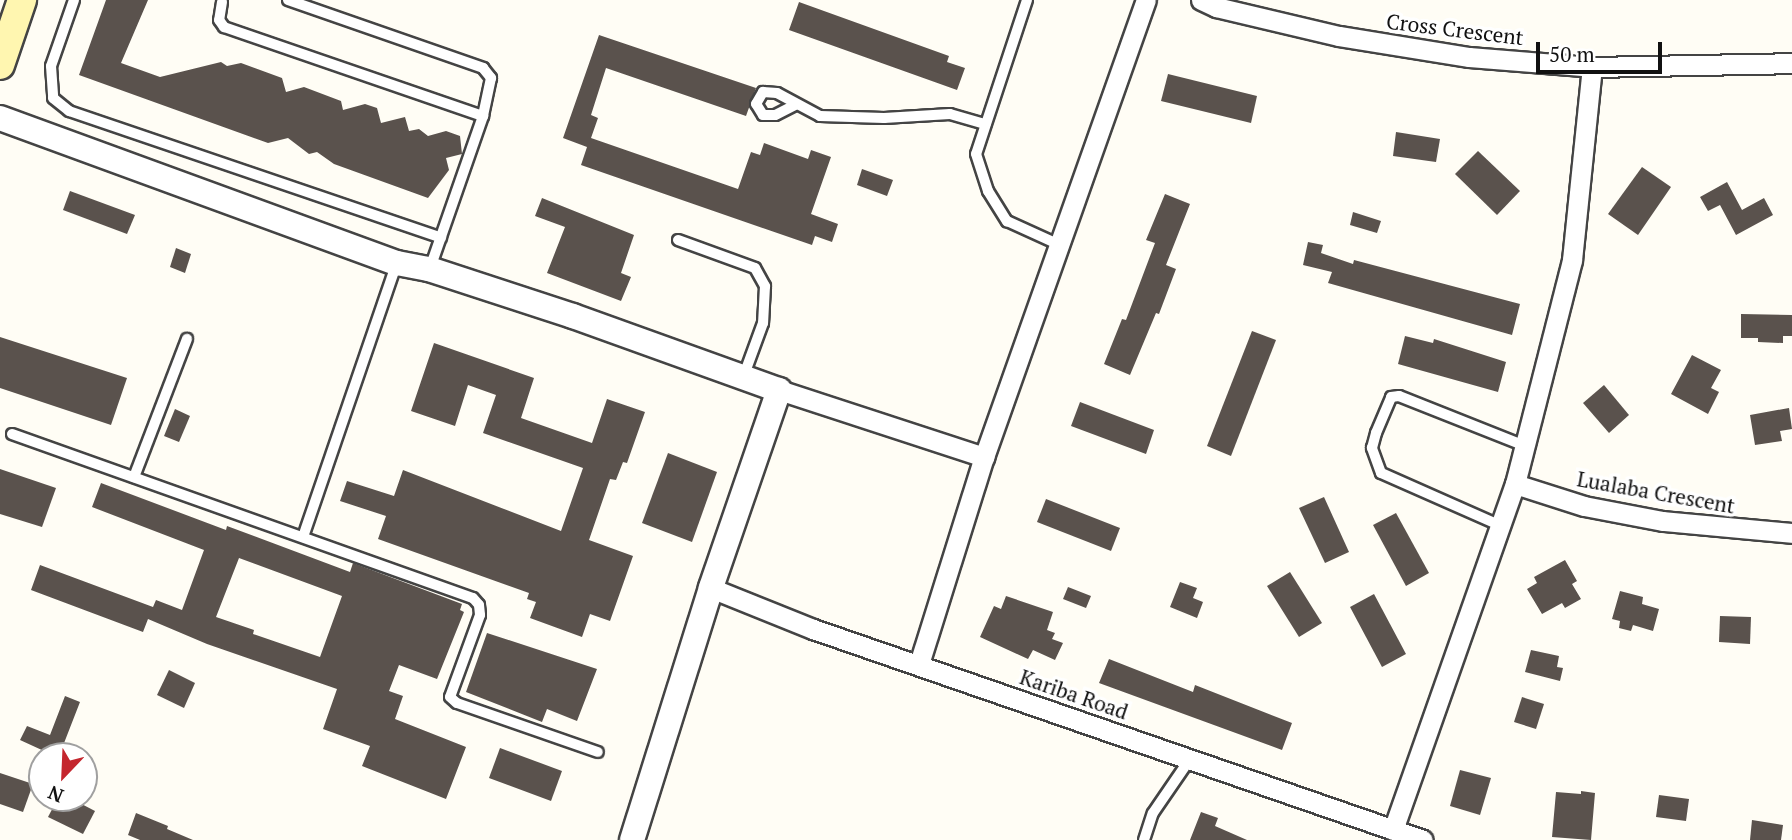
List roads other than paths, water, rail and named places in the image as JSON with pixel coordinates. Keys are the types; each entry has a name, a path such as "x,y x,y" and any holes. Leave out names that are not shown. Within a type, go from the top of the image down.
{"main road":[{"path":"0,65 22,0"}],"street":[{"path":"919,664 984,457 1146,0"},
{"name":"Cross Crescent","path":"1201,0 1339,36 1469,57 1592,67 1792,63"},
{"path":"1393,830 1515,484 1572,260 1592,67"},
{"path":"0,118 397,263 429,269 744,374 779,390 984,457"},
{"path":"632,840 711,588 779,390"},
{"name":"Lualaba Crescent","path":"1515,484 1584,506 1663,521 1792,533"},
{"name":"Kariba Road","path":"711,588 813,629 1423,840"}],"lane":[{"path":"74,0 51,66 53,98 69,111 441,237"},
{"path":"288,0 483,68 491,78 484,116 429,269"},
{"path":"1027,0 976,155 988,191 1007,221 1061,245"},
{"path":"222,2 219,20 224,27 484,116"},
{"path":"795,105 820,116 884,118 950,114 986,124"},
{"path":"678,240 755,268 765,286 763,323 744,374"},
{"path":"303,537 397,263"},
{"path":"134,477 187,339"},
{"path":"1499,525 1381,473 1372,448 1376,433 1391,397 1399,396 1524,446"},
{"path":"12,434 473,598 480,605 480,615 450,697 457,703 598,752"},
{"path":"1144,840 1153,813 1190,759"}]}
